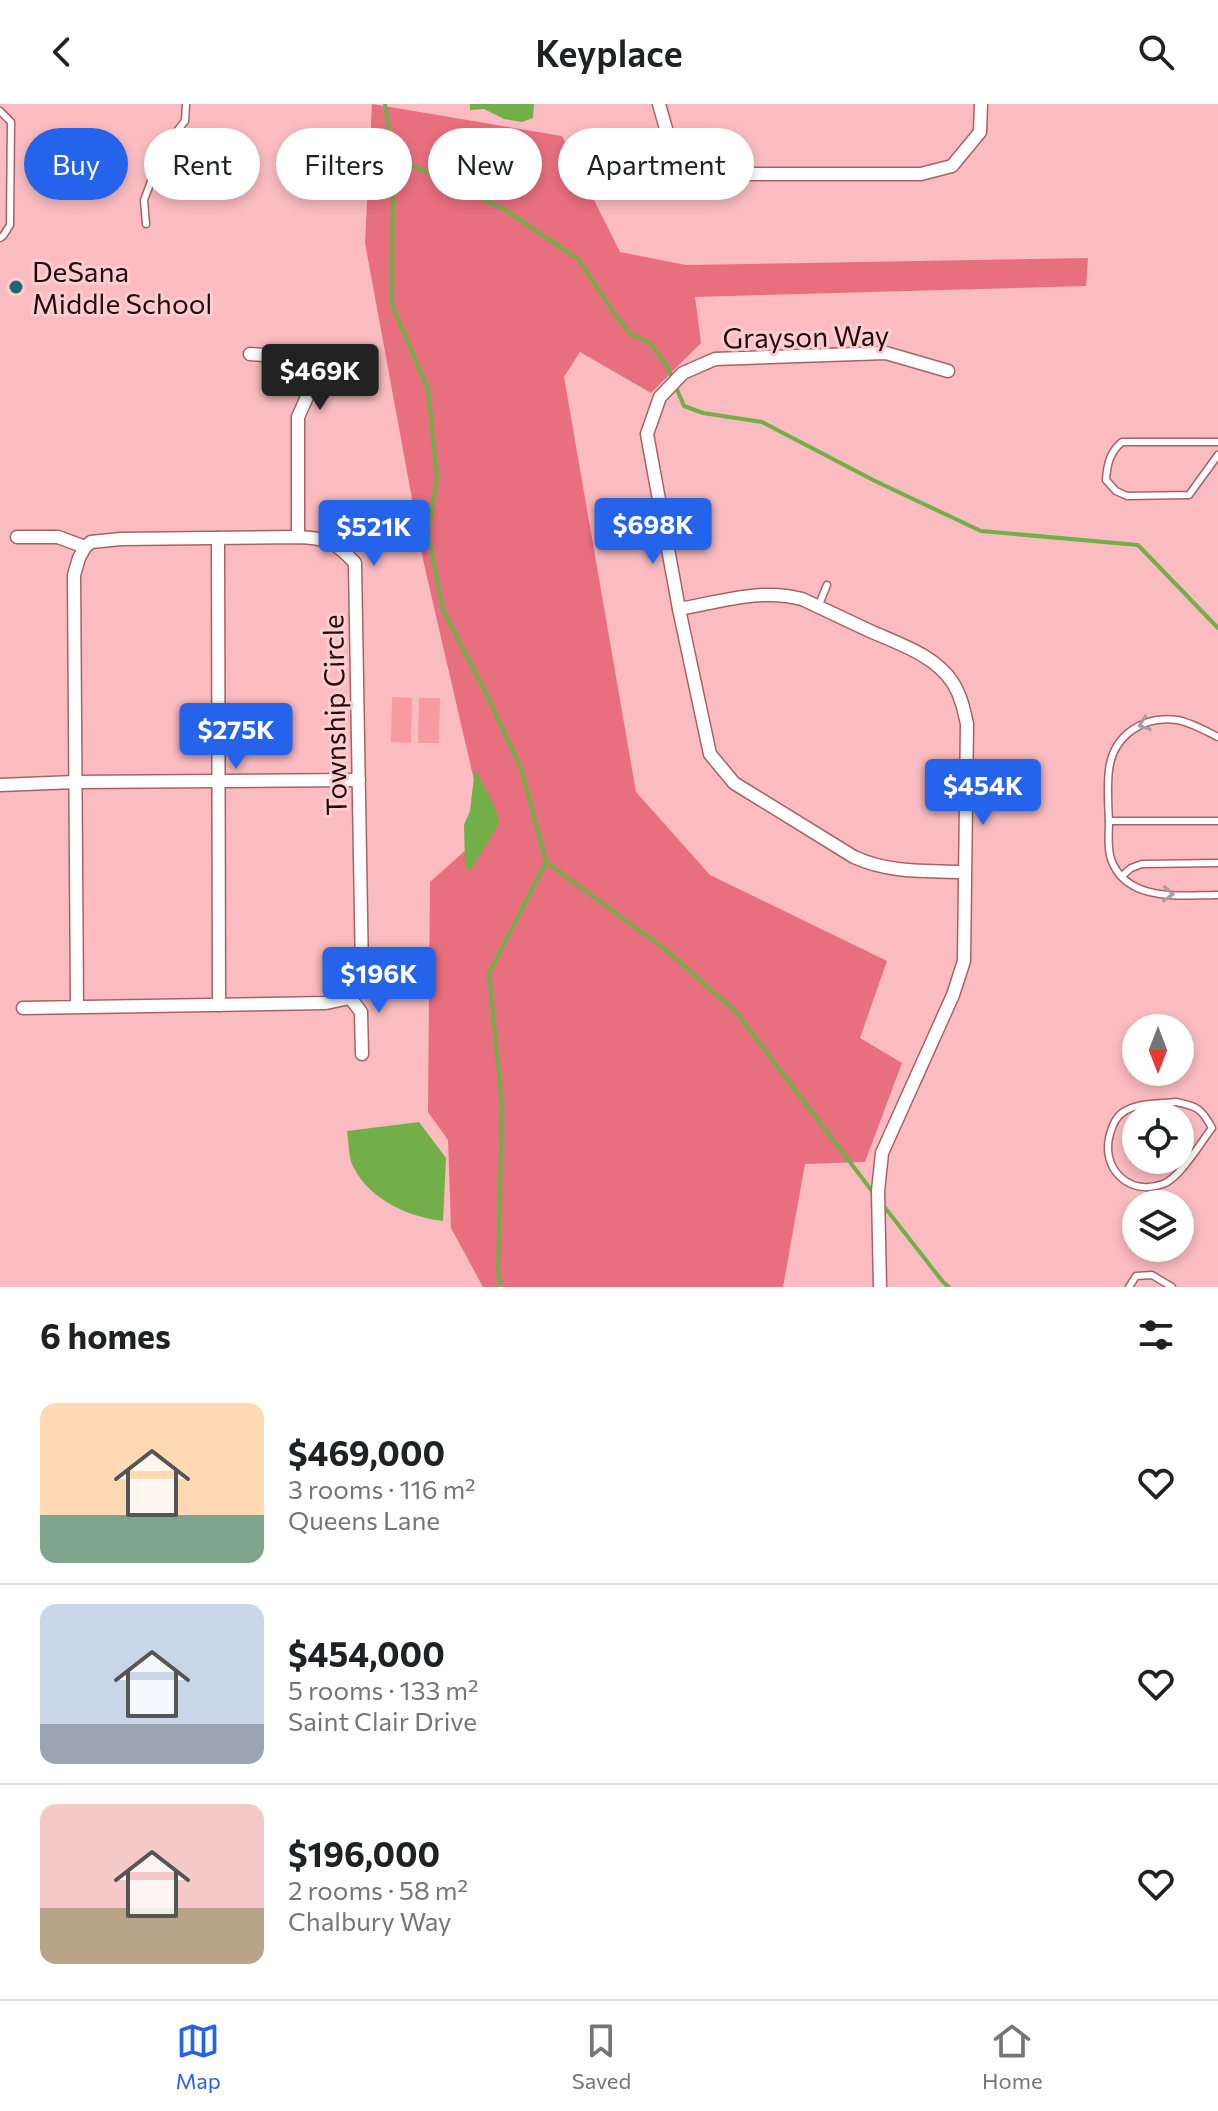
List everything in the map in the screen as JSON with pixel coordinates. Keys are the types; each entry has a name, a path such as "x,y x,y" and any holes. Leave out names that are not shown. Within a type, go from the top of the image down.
{"street":[{"path":"659,104 666,128"},
{"path":"754,174 921,174 952,166 980,132 981,104"},
{"name":"Grayson Way","path":"948,371 886,353 715,359 683,373 660,397 647,434 679,609 710,754 734,783 868,864 907,871 964,872"},
{"path":"250,354 289,357 307,397 298,417 298,537"},
{"path":"17,537 58,537 85,547 74,575 77,1007"},
{"name":"Township Circle","path":"85,547 91,542 121,539 298,537 339,545 355,563 362,974 348,995"},
{"path":"218,538 219,1005"},
{"path":"679,609 772,594 802,599 918,653 943,670 953,682 964,709 967,724 964,961 960,978 882,1153 878,1191 880,1287"},
{"path":"0,785 359,780"},
{"path":"23,1008 326,1003 345,999 348,995 361,1012 362,1054"}],"lane":[{"path":"146,224 144,200 164,147 185,121 186,104"},
{"path":"0,111 11,122 11,137 10,225 0,238"},
{"path":"1218,442 1122,442 1114,449 1107,463 1106,480 1116,491 1127,496 1189,495 1218,455"},
{"path":"818,607 827,585"},
{"path":"1218,737 1180,720 1156,719 1131,728 1118,745 1109,767 1109,850 1112,863 1122,876 1132,886 1147,892 1218,895"},
{"path":"1109,821 1218,821"},
{"path":"1122,876 1142,864 1218,863"},
{"path":"1176,1102 1194,1106 1205,1114 1215,1128 1178,1173 1164,1184 1144,1186 1127,1183 1116,1173 1108,1159 1112,1126 1120,1114 1137,1105 1176,1102"},
{"path":"1129,1287 1136,1276 1152,1275 1172,1287"}],"shaded area":[{"path":"372,104 514,128 428,128 428,200 542,200 542,133 558,135 558,200 594,200 620,252 686,265 1088,258 1086,286 695,297 701,343 651,393 580,352 564,377 636,792 710,875 887,961 860,1038 902,1063 865,1162 805,1164 783,1287 483,1287 451,1228 448,1140 428,1112 430,882 486,832 424,564 365,243 367,200 412,200 412,128 371,128"},
{"path":"470,104 534,104 533,118 522,122 504,119 484,109 470,110"},
{"path":"392,697 412,698 411,743 391,742"},
{"path":"419,698 440,698 439,743 418,743"},
{"path":"475,769 495,807 499,823 471,870 465,866 464,825 470,811"},
{"path":"419,1122 446,1158 443,1221 417,1216 380,1198 361,1179 351,1160 347,1131"}],"waterway":[{"path":"385,104 393,156 392,305 428,389 437,477 428,533 443,610 522,771 546,862 666,950 736,1012 875,1195"},
{"path":"412,165 505,210 578,259 616,316 632,335 650,343 667,366 684,406 703,413 762,422 875,481 981,531 1138,545 1218,628"},
{"path":"500,1287 502,1105 489,973 546,862"},
{"path":"883,1205 949,1287"}],"place":[{"name":"DeSana Middle School","path":"16,287"}]}
